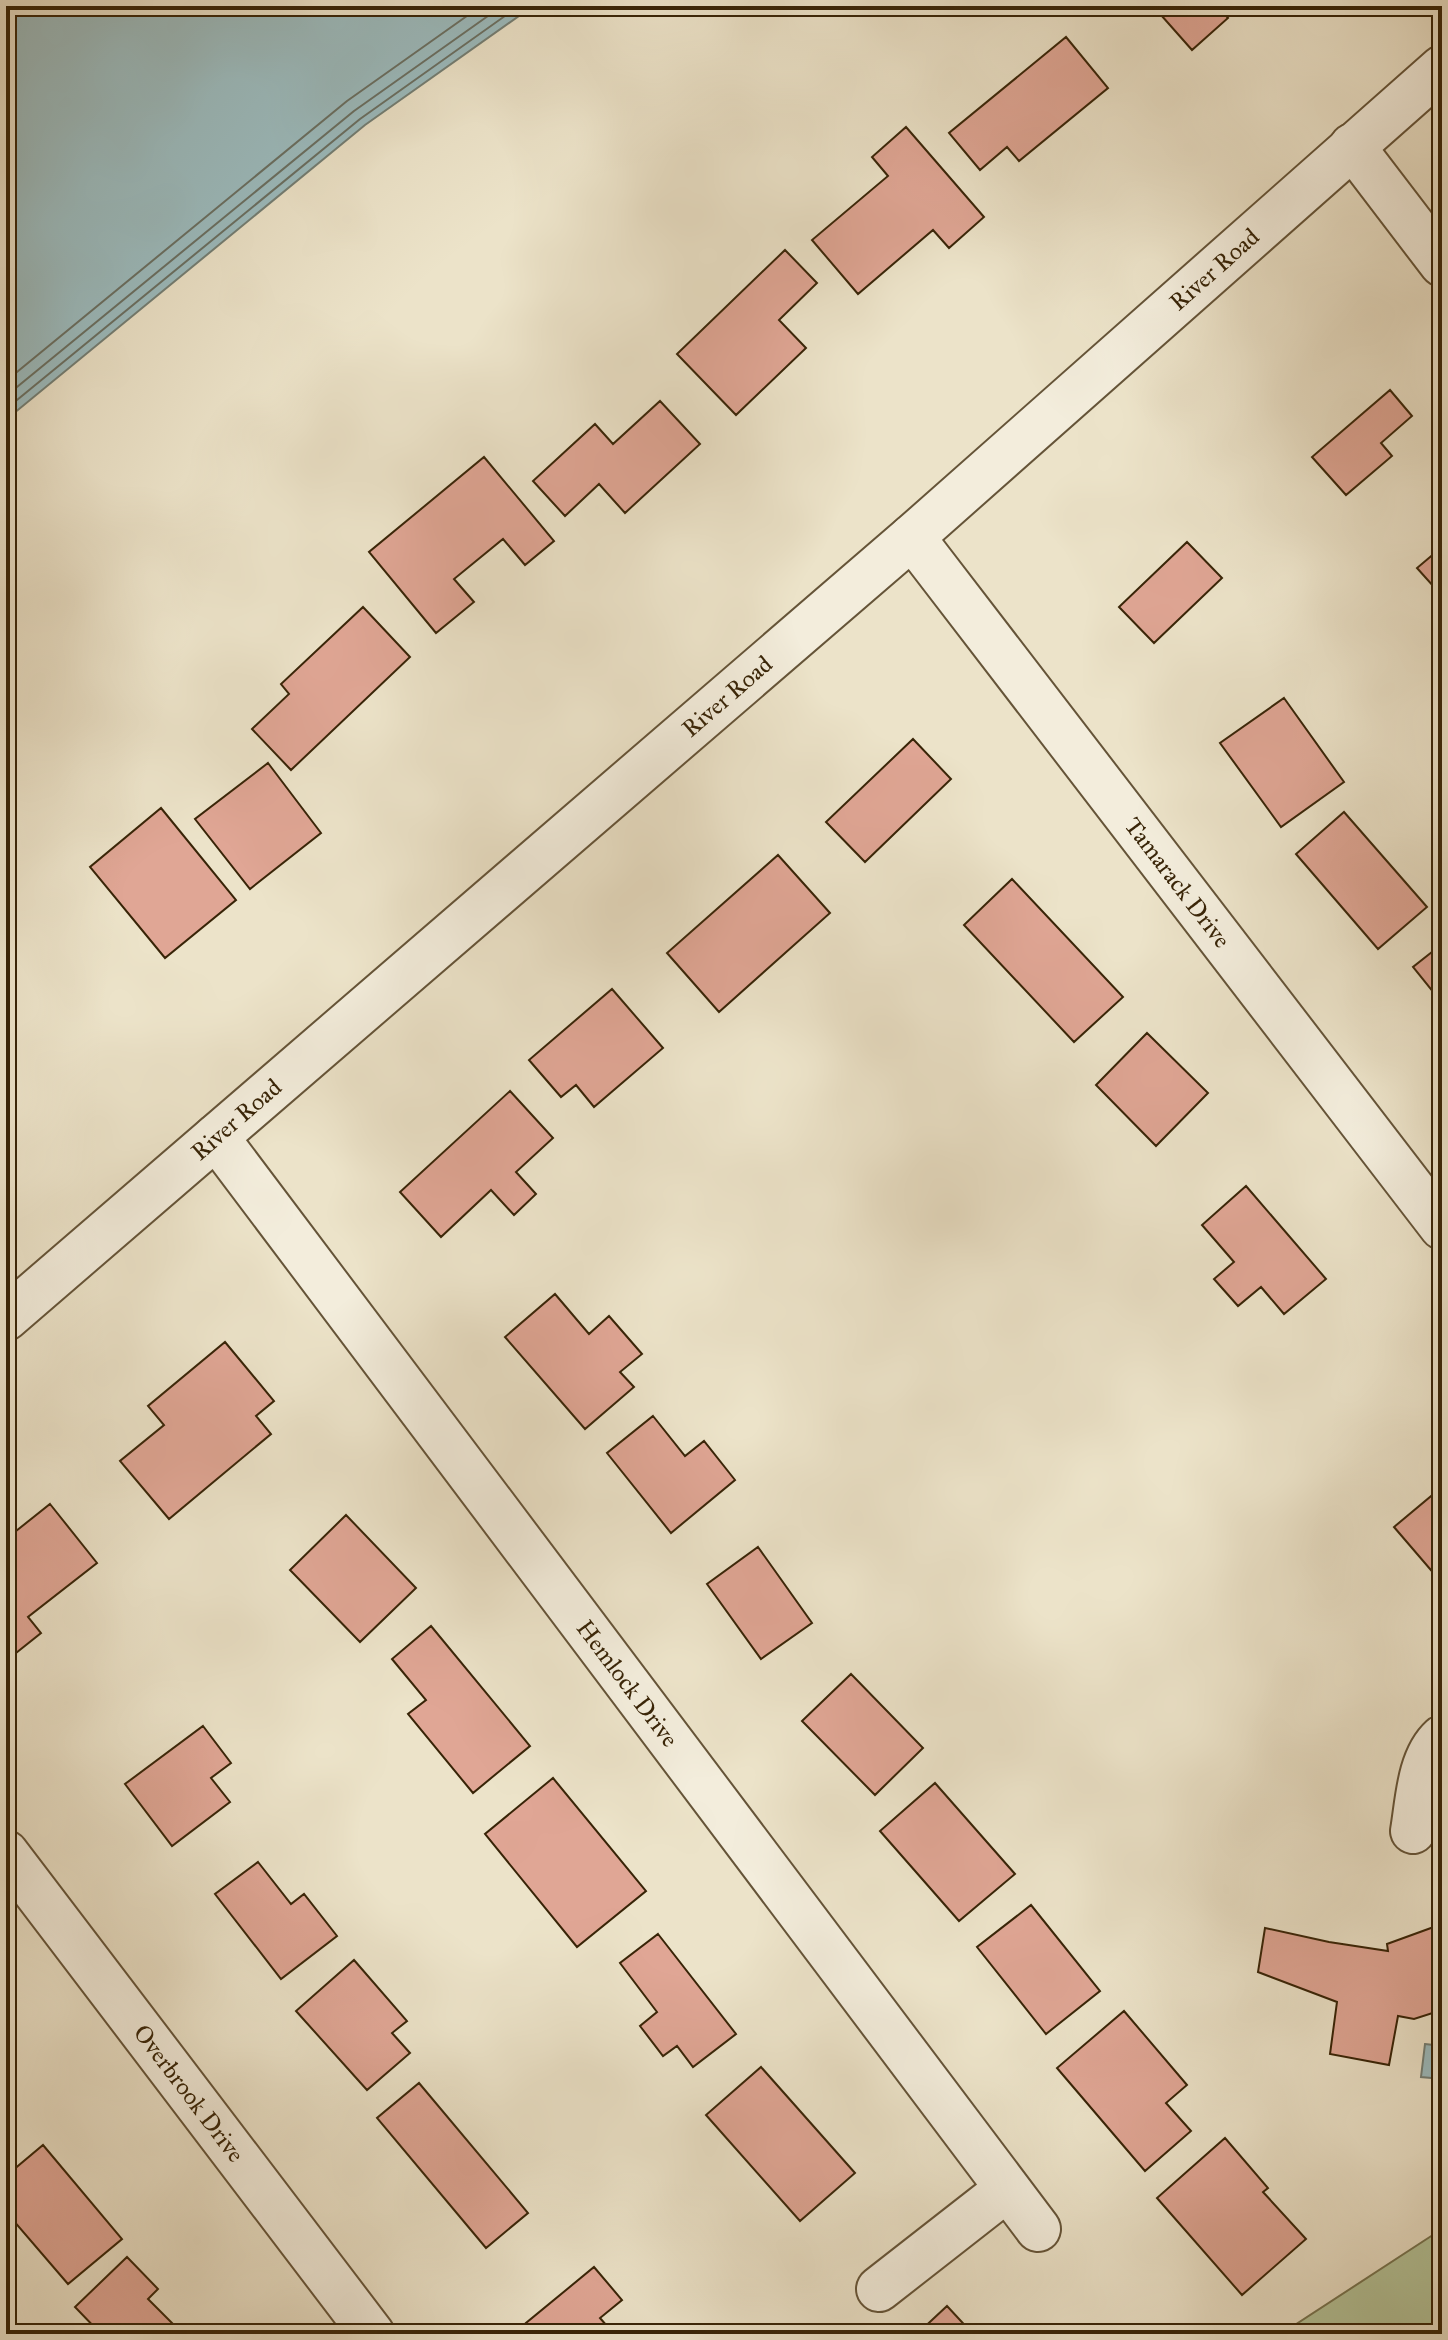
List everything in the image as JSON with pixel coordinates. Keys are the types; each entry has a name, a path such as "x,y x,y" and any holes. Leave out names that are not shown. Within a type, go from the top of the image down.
{"street":[{"name":"River Road","path":"6,1318 912,537 1442,68"},
{"path":"1352,146 1442,264"},
{"name":"Tamarack Drive","path":"912,537 1442,1227"},
{"name":"Hemlock Drive","path":"216,1137 1038,2229"},
{"path":"1413,1831 1422,1779 1433,1746 1442,1738"},
{"name":"Overbrook Drive","path":"6,1853 372,2334"},
{"path":"879,2289 1007,2189"}],"green space":[{"path":"1442,2229 1442,2334 1281,2334"}],"water":[{"path":"6,6 533,6 365,125 6,418"},
{"path":"1425,2044 1442,2046 1442,2079 1421,2077"}],"building":[{"path":"1153,6 1218,6 1228,18 1192,50"},
{"path":"1066,37 1108,88 1019,161 1007,147 980,170 949,133"},
{"path":"906,127 984,217 949,248 933,230 858,294 812,240 888,176 872,157"},
{"path":"785,250 817,283 779,320 806,348 736,415 677,354"},
{"path":"1390,390 1412,416 1381,443 1392,456 1346,495 1312,457"},
{"path":"660,401 700,444 625,513 599,484 565,516 533,481 595,424 613,444"},
{"path":"484,457 554,541 525,565 503,539 454,579 474,602 436,633 369,552"},
{"path":"1187,542 1222,578 1154,643 1119,607"},
{"path":"1442,547 1442,596 1417,568"},
{"path":"363,607 410,657 291,770 252,729 289,694 281,684"},
{"path":"1284,698 1344,782 1281,827 1220,743"},
{"path":"913,739 951,779 865,862 826,822"},
{"path":"268,763 321,833 250,889 195,819"},
{"path":"161,808 236,900 165,958 90,867"},
{"path":"1344,812 1427,907 1378,949 1296,854"},
{"path":"778,855 830,913 719,1012 667,953"},
{"path":"1012,879 1123,997 1074,1042 964,925"},
{"path":"1442,944 1442,1003 1413,967"},
{"path":"612,989 663,1048 594,1107 576,1085 561,1097 529,1060"},
{"path":"1147,1033 1208,1093 1156,1146 1096,1085"},
{"path":"510,1091 553,1138 516,1172 536,1194 514,1215 491,1190 441,1237 400,1192"},
{"path":"1246,1186 1326,1279 1284,1314 1261,1287 1238,1306 1214,1279 1234,1262 1202,1225"},
{"path":"555,1294 589,1334 609,1316 642,1354 620,1372 634,1387 585,1429 505,1337"},
{"path":"225,1342 274,1401 256,1416 271,1434 169,1519 120,1461 164,1425 148,1406"},
{"path":"653,1416 685,1456 704,1441 735,1480 671,1533 607,1453"},
{"path":"1442,1487 1442,1570 1436,1576 1394,1527"},
{"path":"50,1504 97,1563 28,1617 41,1633 6,1661 6,1539"},
{"path":"346,1515 416,1588 360,1642 290,1570"},
{"path":"758,1547 812,1623 761,1659 707,1584"},
{"path":"431,1626 530,1746 473,1793 408,1714 426,1700 392,1659"},
{"path":"851,1674 923,1748 875,1795 802,1721"},
{"path":"203,1726 231,1763 211,1778 230,1802 172,1846 125,1784"},
{"path":"553,1778 646,1891 577,1947 485,1834"},
{"path":"935,1783 1015,1874 959,1921 880,1831"},
{"path":"258,1862 291,1904 304,1894 337,1936 281,1979 215,1894"},
{"path":"1031,1905 1100,1991 1046,2034 977,1947"},
{"path":"1442,1924 1442,2010 1414,2019 1398,2016 1389,2065 1330,2054 1337,2002 1258,1972 1265,1928 1388,1951 1387,1944"},
{"path":"658,1934 736,2034 693,2067 677,2046 663,2056 640,2026 657,2012 620,1963"},
{"path":"354,1960 407,2021 392,2033 410,2053 367,2090 296,2011"},
{"path":"1124,2011 1187,2085 1166,2103 1191,2131 1145,2171 1057,2068"},
{"path":"761,2067 855,2173 800,2221 706,2115"},
{"path":"419,2083 528,2213 486,2248 377,2118"},
{"path":"6,2123 15,2131 6,2141"},
{"path":"1225,2138 1268,2188 1263,2192 1306,2239 1242,2295 1157,2198"},
{"path":"43,2145 122,2239 68,2284 6,2212 6,2176"},
{"path":"127,2257 158,2289 148,2299 183,2334 101,2334 75,2307"},
{"path":"594,2267 622,2300 600,2318 614,2334 535,2334 526,2323"},
{"path":"947,2306 973,2334 917,2334"}]}
